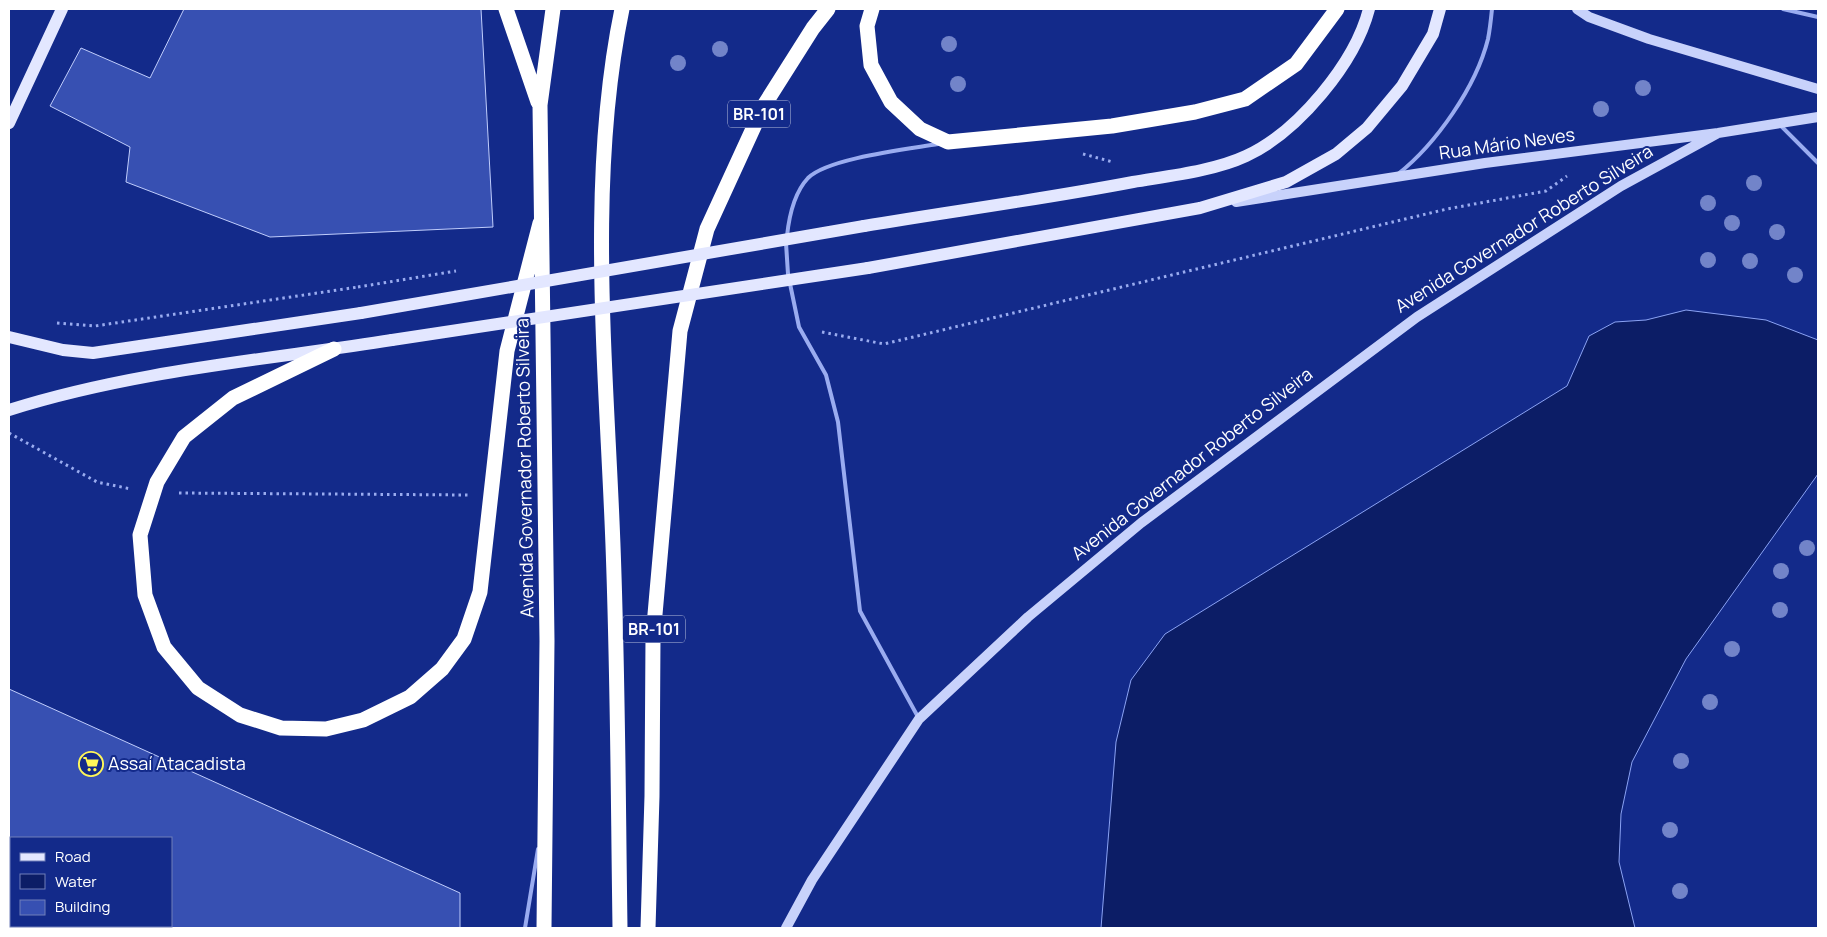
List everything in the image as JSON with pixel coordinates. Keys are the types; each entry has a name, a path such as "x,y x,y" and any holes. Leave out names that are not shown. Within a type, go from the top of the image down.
{"highway":[{"path":"506,9 540,105"},
{"name":"Avenida Governador Roberto Silveira","path":"544,928 547,641 540,223 540,105 553,9"},
{"path":"620,928 615,594 604,341 603,239 605,129 622,9"},
{"name":"BR-101","path":"648,928 652,796 653,637 680,331 707,229 763,107 813,28 828,9"},
{"path":"872,9 867,26 871,65 891,102 920,129 948,142 1112,126 1195,112 1245,99 1296,64 1337,9"},
{"path":"334,349 233,398 184,437 157,482 140,535 145,595 164,647 198,688 240,715 281,728 326,730 364,720 410,697 442,669 464,640 480,592 507,351 540,223"}],"main road":[{"path":"9,123 62,9"},
{"path":"9,337 63,350 93,353 361,313 1196,171 1246,156 1286,130 1312,106 1343,66 1369,9"},
{"path":"9,410 38,401 150,376 868,268 1200,208 1286,182 1336,154 1361,134 1402,86 1433,34 1440,9"}],"street":[{"path":"1577,9 1589,17 1649,39 1818,89"},
{"name":"Rua Mário Neves","path":"1200,208 1394,177 1718,133 1818,117"},
{"name":"Avenida Governador Roberto Silveira","path":"786,928 812,880 920,719 1028,617 1141,523 1325,384 1417,318 1621,186 1718,133"}],"lane":[{"path":"1394,177 1416,160 1465,93 1488,40 1492,9"},
{"path":"1783,9 1818,17"},
{"path":"1777,123 1818,163"},
{"path":"920,719 860,611 838,422 826,375 800,327 788,274 786,246 789,220 795,202 808,179 822,169 868,156 948,142"},
{"path":"524,928 546,805"}],"path":[{"path":"1077,153 1112,160 1114,170"},
{"path":"800,327 884,344 1447,209 1546,191 1569,174"},
{"path":"47,322 96,326 358,287"},
{"path":"9,433 97,482 146,493 491,495"}],"water":[{"path":"1686,310 1766,320 1818,340 1818,474 1686,659 1632,762 1621,814 1619,862 1635,928 1101,928 1116,742 1131,680 1165,634 1567,386 1589,336 1615,322 1646,320"}],"building":[{"path":"184,9 481,9 493,227 270,237 126,182 130,147 50,106 81,48 150,78"},
{"name":"Assaí Atacadista","path":"9,689 460,893 460,928 9,928"}],"place":[{"name":"Assaí Atacadista","path":"91,764"}]}
